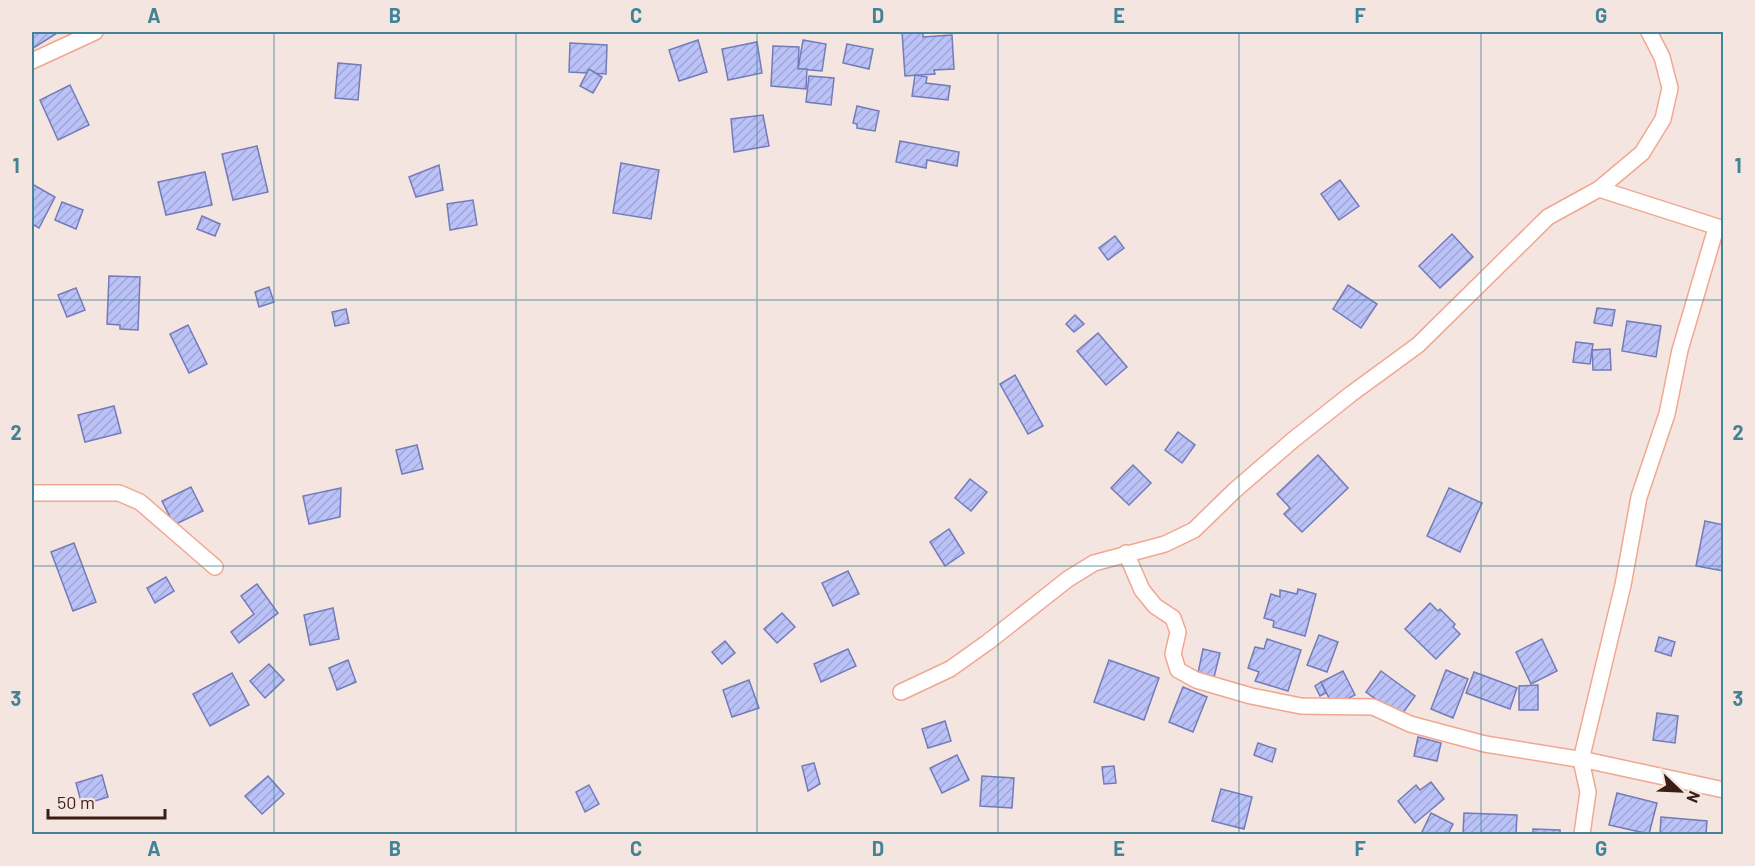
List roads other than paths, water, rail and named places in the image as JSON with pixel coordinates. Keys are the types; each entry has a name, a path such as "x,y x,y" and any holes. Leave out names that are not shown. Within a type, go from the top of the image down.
{"street":[{"path":"32,61 95,32"},
{"path":"901,692 950,669 1068,579 1094,563 1165,543 1194,530 1234,491 1293,440 1418,345 1548,217 1599,189 1642,153 1663,119 1670,88 1662,57 1649,32"},
{"path":"1582,834 1588,792 1581,760 1623,585 1639,497 1666,414 1680,350 1720,229 1599,189"},
{"path":"32,492 119,493 140,502 215,567"},
{"path":"1126,553 1142,590 1155,606 1173,618 1178,632 1173,654 1178,670 1196,680 1251,696 1301,706 1373,707 1410,724 1485,744 1581,760 1724,790"}]}
